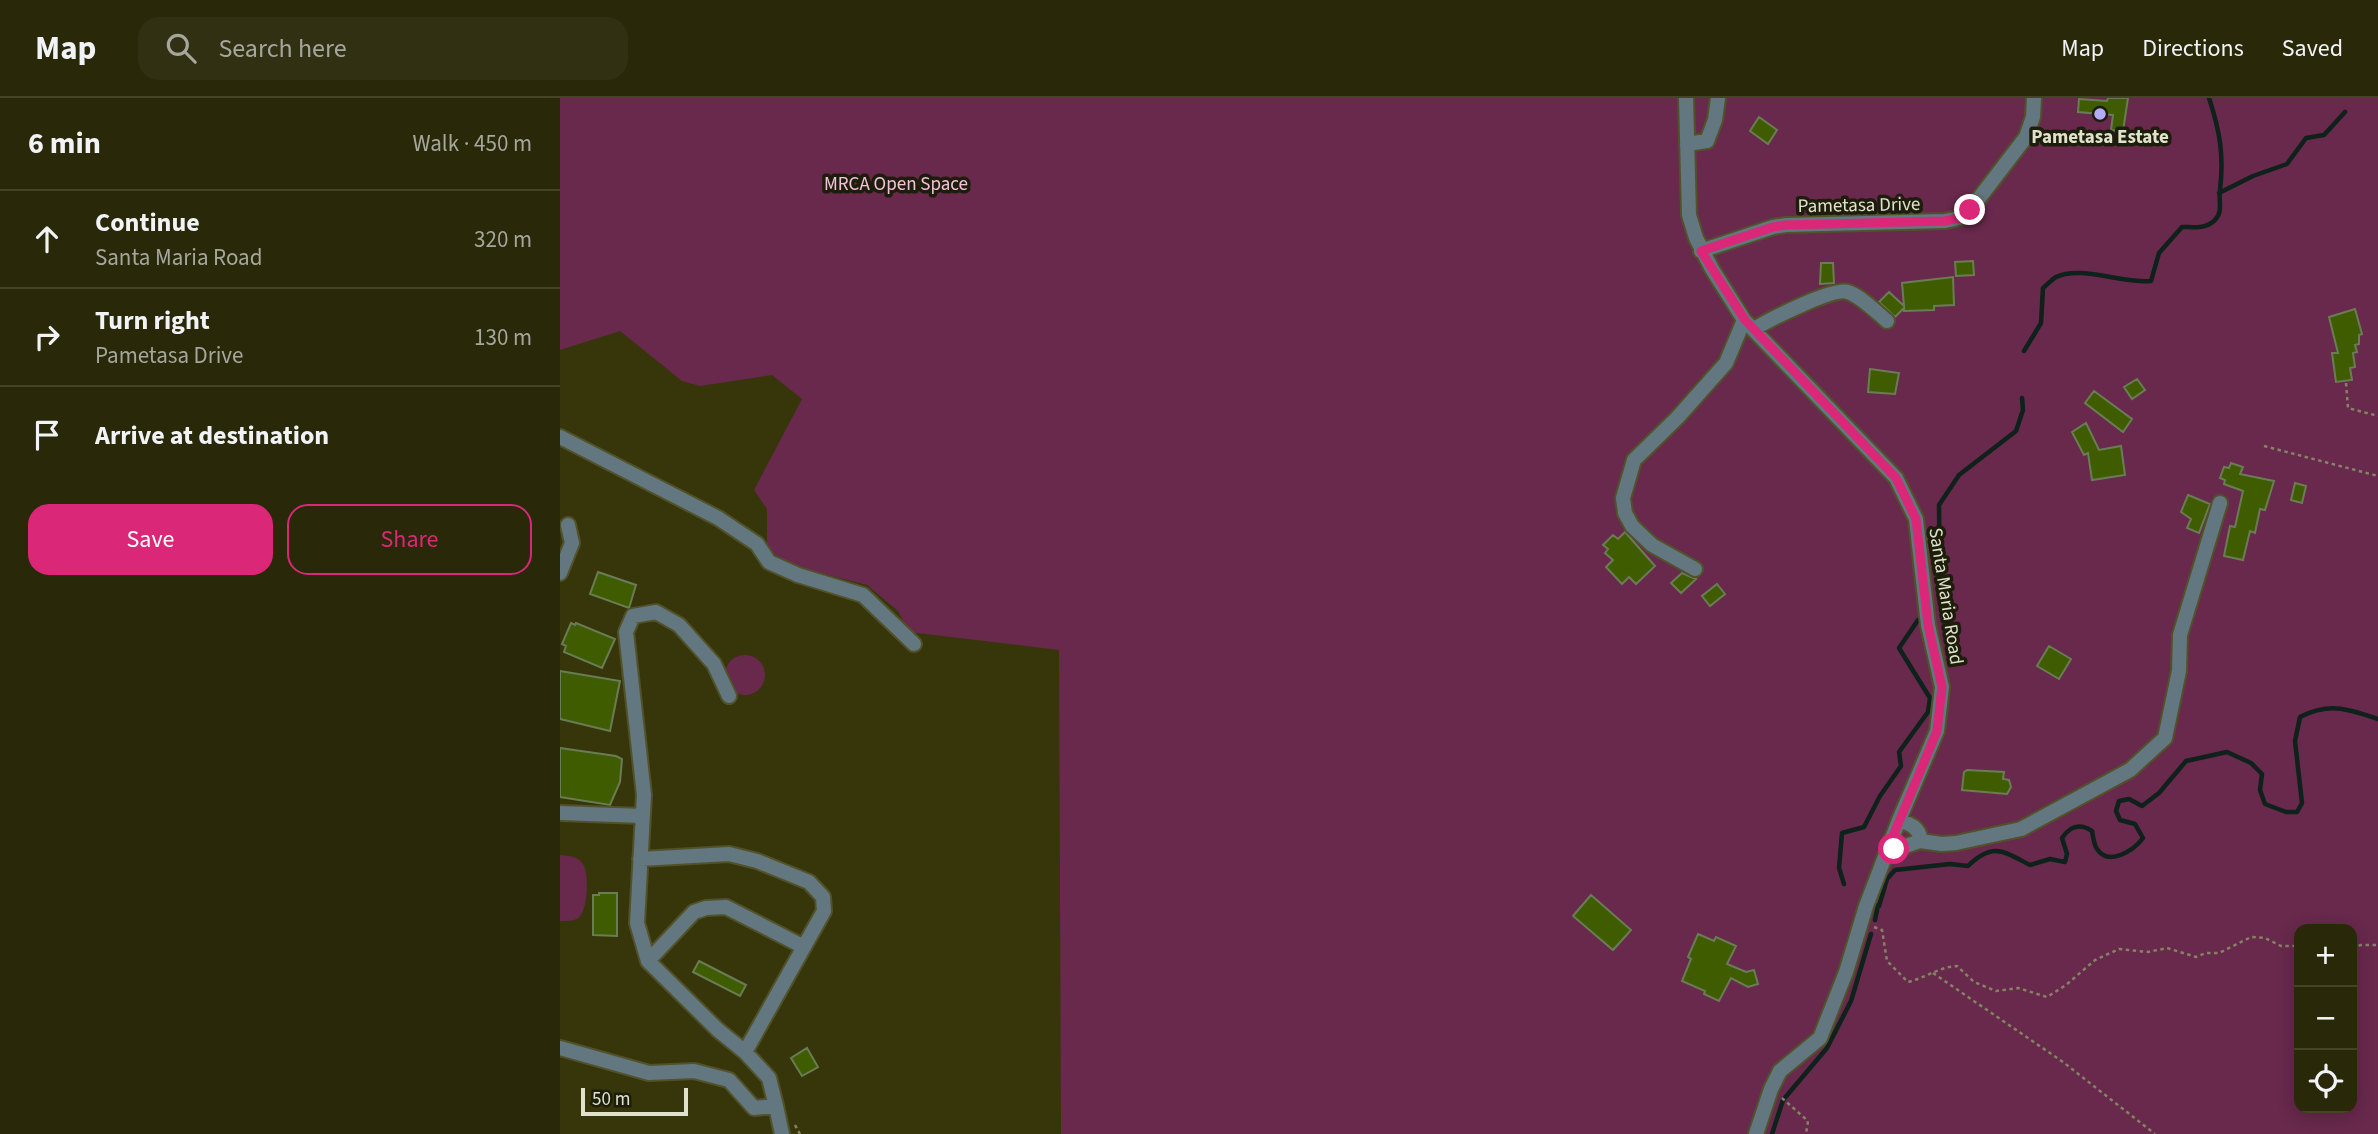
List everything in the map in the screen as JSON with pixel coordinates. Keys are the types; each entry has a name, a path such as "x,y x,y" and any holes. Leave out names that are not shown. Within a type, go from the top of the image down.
{"street":[{"name":"Santa Maria Road","path":"1686,98 1689,215 1701,251 1749,325 1896,478 1916,519 1928,625 1942,687 1937,731 1888,848 1846,972 1820,1038 1780,1072 1756,1134"},
{"path":"1687,144 1707,141 1718,98"},
{"name":"Pametasa Drive","path":"1701,251 1786,225 1932,222 1959,218 1970,210 2026,137 2033,117 2034,98"},
{"path":"1695,569 1652,545 1632,526 1625,513 1623,498 1634,460 1677,418 1726,363 1749,325 1841,291 1854,295 1888,321"},
{"path":"560,437 718,518 757,544 769,562 798,575 863,595 914,644"},
{"path":"1888,848 1900,848 1920,841 1942,844 2021,830 2130,770 2165,738 2179,671 2180,635 2220,503"},
{"path":"560,573 572,543 568,525"},
{"path":"729,696 714,664 679,625 656,612 633,616 626,632 644,795 637,923 648,961 769,1078 782,1134"},
{"path":"560,813 643,816"},
{"path":"1899,820 1911,824 1919,832 1920,841"},
{"path":"640,859 729,854 757,861 809,881 823,897 824,911 745,1052"},
{"path":"648,961 694,912 706,908 726,907 804,947"},
{"path":"560,1048 649,1073 694,1071 729,1080 754,1108 776,1106"}],"path":[{"path":"2346,383 2348,408 2378,416"},
{"path":"2264,446 2378,476"},
{"path":"1861,923 1882,930 1887,961 1908,982 1946,967 1957,966 1973,982 1996,991 2018,988 2047,997 2095,960 2119,949 2148,952 2167,948 2196,957 2206,953 2218,953 2251,937 2265,938 2281,946 2294,946"},
{"path":"2357,946 2378,945"},
{"path":"1933,973 2063,1062 2155,1134"},
{"path":"1771,1090 1808,1121 1806,1134"}],"green space":[{"name":"MRCA Open Space","path":"560,98 2378,98 2378,1134 1061,1134 1059,650 909,632 898,611 867,585 782,563 767,548 767,509 754,490 802,399 772,375 700,386 682,381 620,331 560,350"},
{"path":"745,655 759,661 765,675 759,689 745,695 731,689 725,675 731,661"},
{"path":"560,855 577,858 586,871 587,886 583,910 577,919 573,920 560,921"}],"building":[{"name":"Pametasa Estate","path":"2108,98 2128,98 2123,131 2111,130 2113,115 2078,112 2079,99 2107,101"},
{"path":"1759,117 1777,130 1768,144 1750,131"},
{"path":"1973,261 1974,275 1956,276 1955,262"},
{"path":"1821,263 1833,263 1834,283 1820,284"},
{"path":"1953,277 1954,305 1934,306 1934,310 1904,311 1904,308 1895,317 1879,302 1889,292 1904,306 1902,283"},
{"path":"2355,309 2362,334 2359,335 2359,344 2355,345 2357,352 2353,353 2355,367 2350,368 2352,380 2336,382 2332,353 2338,353 2329,317"},
{"path":"1870,369 1899,373 1895,394 1868,392"},
{"path":"2137,379 2145,390 2132,399 2124,387"},
{"path":"2094,391 2132,419 2123,432 2085,403"},
{"path":"2086,423 2099,450 2121,446 2125,475 2092,480 2088,453 2084,455 2072,432"},
{"path":"2231,463 2243,467 2240,474 2274,481 2265,510 2260,509 2255,533 2250,531 2243,560 2224,556 2230,526 2235,527 2243,491 2224,484 2225,480 2220,478 2224,467 2229,468"},
{"path":"2295,483 2306,486 2302,503 2291,500"},
{"path":"2188,495 2210,504 2199,533 2187,528 2191,519 2181,512"},
{"path":"1625,532 1655,566 1636,584 1629,577 1622,584 1606,567 1613,560 1605,553 1608,549 1603,545 1613,535 1618,539"},
{"path":"598,572 636,585 629,608 590,594"},
{"path":"1682,573 1696,579 1681,593 1671,583"},
{"path":"1717,584 1725,594 1710,606 1702,596"},
{"path":"571,623 615,639 602,668 564,652 566,646 562,644"},
{"path":"2049,646 2071,659 2059,679 2037,666"},
{"path":"560,671 620,681 610,731 560,719"},
{"path":"560,748 622,759 620,782 610,805 560,797"},
{"path":"1964,772 2004,772 2003,779 2009,780 2011,787 2007,794 1962,790"},
{"path":"617,893 617,936 593,935 593,895"},
{"path":"1591,895 1631,930 1613,950 1573,916"},
{"path":"1698,934 1714,941 1716,937 1736,946 1727,964 1746,972 1754,970 1758,984 1748,987 1731,978 1719,1001 1704,994 1705,991 1682,981"},
{"path":"699,961 746,985 740,996 693,972"},
{"path":"807,1048 818,1067 802,1076 791,1058"}],"waterway":[{"path":"2024,351 2041,323 2043,288 2054,278 2077,273 2151,281 2159,253 2182,227 2203,226 2217,218 2220,210 2222,166 2216,122 2209,98"},
{"path":"2219,193 2253,176 2287,164 2306,138 2324,135 2345,112"},
{"path":"1940,598 1939,505 1959,475 2016,431 2023,410 2022,398"},
{"path":"1844,884 1839,868 1842,833 1864,827 1880,796 1901,766 1899,752 1928,712 1930,698 1899,648 1918,620"},
{"path":"1879,906 1887,879 1895,870 1950,864 1968,866 1991,851 2005,853 2030,865 2050,859 2065,862 2067,854 2062,838 2076,827 2092,831 2096,847 2108,857 2128,852 2143,838 2135,824 2120,820 2116,811 2119,801 2129,799 2142,806 2159,793 2186,761 2227,752 2251,763 2262,774 2260,790 2265,804 2286,812 2297,812 2302,803 2295,741 2300,717 2330,708 2357,712 2378,719"},
{"path":"1875,920 1878,905"},
{"path":"1772,1134 1783,1100 1827,1048 1851,1001 1871,934"}],"place":[{"name":"Pametasa Estate","path":"2100,114"}],"route":[{"path":"1894,849 1888,848 1937,731 1942,687 1928,625 1916,519 1896,478 1745,320 1701,251 1786,225 1945,221 1959,218 1970,210"}]}
